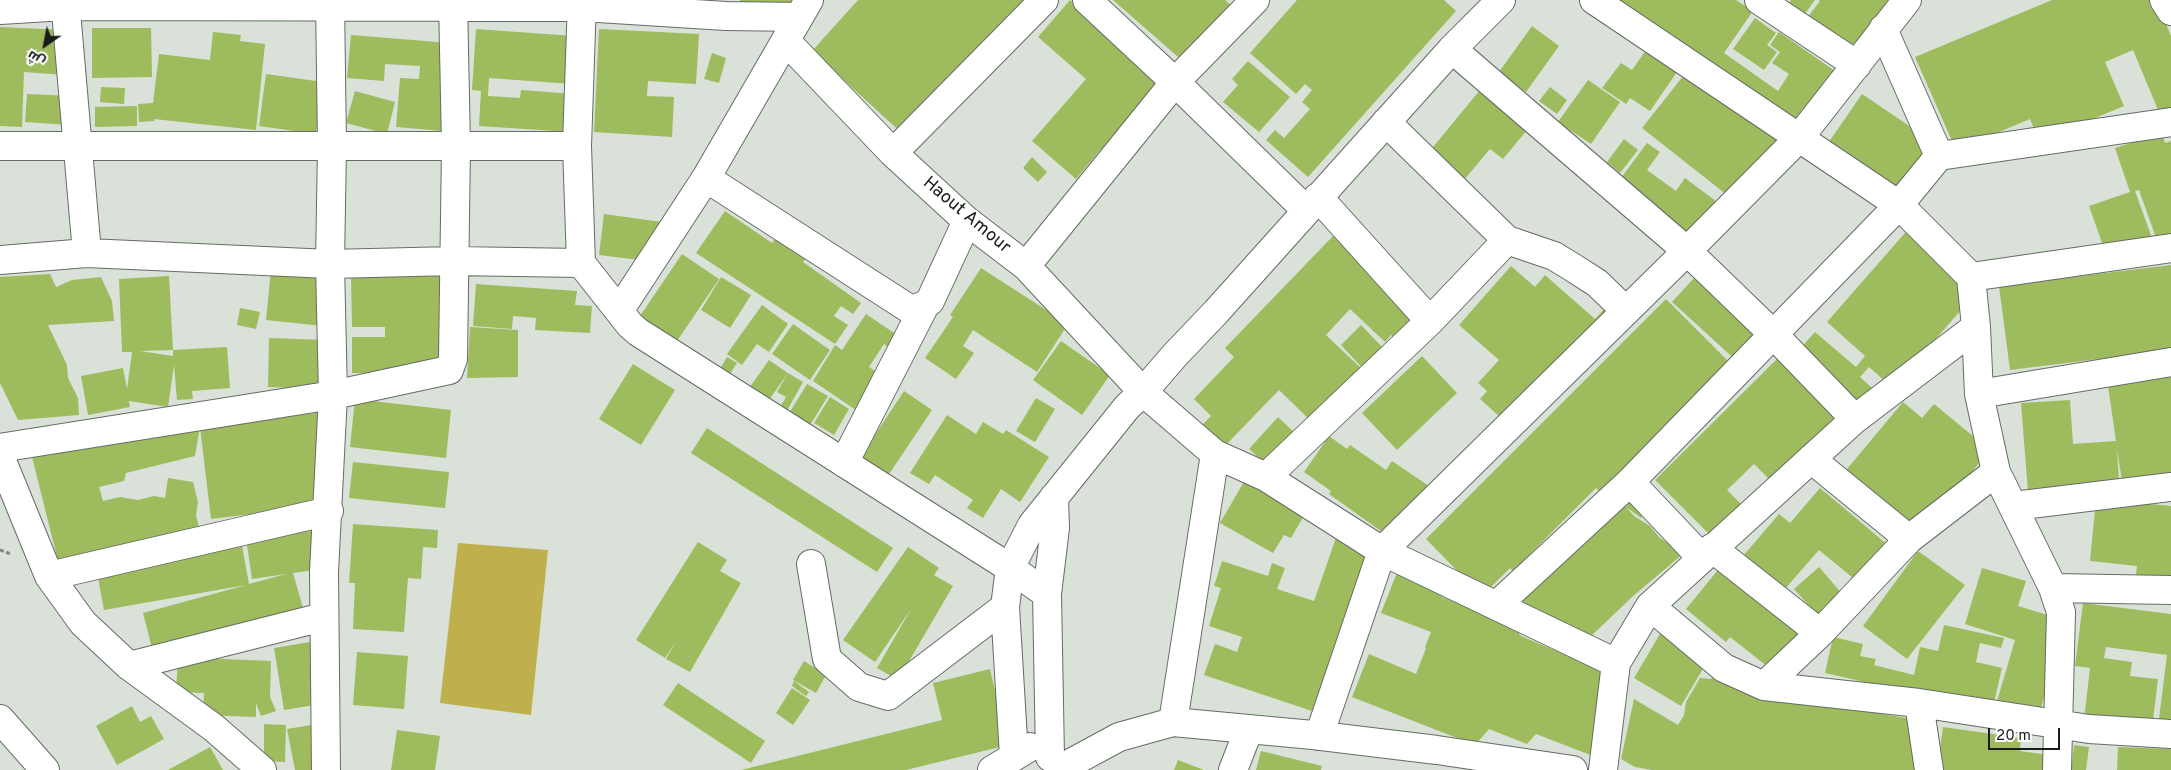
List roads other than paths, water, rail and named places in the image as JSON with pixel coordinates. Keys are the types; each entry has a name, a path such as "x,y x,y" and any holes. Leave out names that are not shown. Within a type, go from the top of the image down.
{"street":[{"path":"893,152 1044,0"},
{"path":"1087,0 1175,82 1312,204 1430,321"},
{"path":"1026,266 1175,82 1255,0"},
{"path":"1594,0 1899,205 1971,277 1976,326 1979,394 1996,472 2054,588 2060,612 2057,770"},
{"path":"1758,0 1857,65"},
{"path":"1319,736 1382,551 1800,138 1907,0"},
{"path":"2164,0 2171,11"},
{"path":"65,3 86,253"},
{"path":"0,10 65,3 582,4 726,16 804,8"},
{"path":"326,770 324,618 333,395 330,264 332,146 330,3"},
{"path":"0,448 333,395 449,370 453,359 456,146 454,3"},
{"path":"582,4 577,146 580,263 638,332 1048,594"},
{"path":"1003,763 1004,608 1010,568 1032,526 1127,407 1216,312 1452,49 1487,5"},
{"path":"619,311 706,178 804,8"},
{"path":"1884,30 1939,156"},
{"name":"Haout Amour","path":"786,41 893,152 967,221 1026,266 1143,392 1215,454 1266,477 1382,551 1616,662"},
{"path":"1452,49 1687,251 1773,334 1855,419"},
{"path":"1386,122 1507,240 1554,256 1597,283 1626,311"},
{"path":"1497,605 1630,482 1899,205 1939,156 2171,122"},
{"path":"0,146 577,146"},
{"path":"706,178 908,308 914,309 925,306"},
{"path":"844,463 925,306 930,301 967,221"},
{"path":"1266,477 1430,321 1507,240"},
{"path":"1971,277 2171,248"},
{"path":"0,260 86,253 330,264 453,261 580,263"},
{"path":"1603,770 1616,662 1650,606 1855,419 1976,326"},
{"path":"1979,394 2171,362"},
{"path":"1173,722 1215,454"},
{"path":"0,456 49,576 83,623 129,666 214,728 262,770"},
{"path":"1811,459 1909,539"},
{"path":"1764,686 1820,633 1909,539 1996,472"},
{"path":"1630,482 1707,553 1820,633"},
{"path":"2014,506 2171,487"},
{"path":"1054,497 1055,528 1048,594 1056,766"},
{"path":"49,576 329,511"},
{"path":"811,564 827,659 859,687 888,696 1004,608"},
{"path":"2054,588 2171,590"},
{"path":"1650,606 1724,668 1764,686 1919,703 2089,729 2171,734"},
{"path":"129,666 324,618"},
{"path":"1919,703 1929,770"},
{"path":"0,719 45,770"},
{"path":"1056,766 1119,737 1173,722 1319,736 1436,760 1572,770"},
{"path":"1233,770 1249,729"},
{"path":"1003,763 1029,746 1034,746 1040,748 1056,766"}]}
